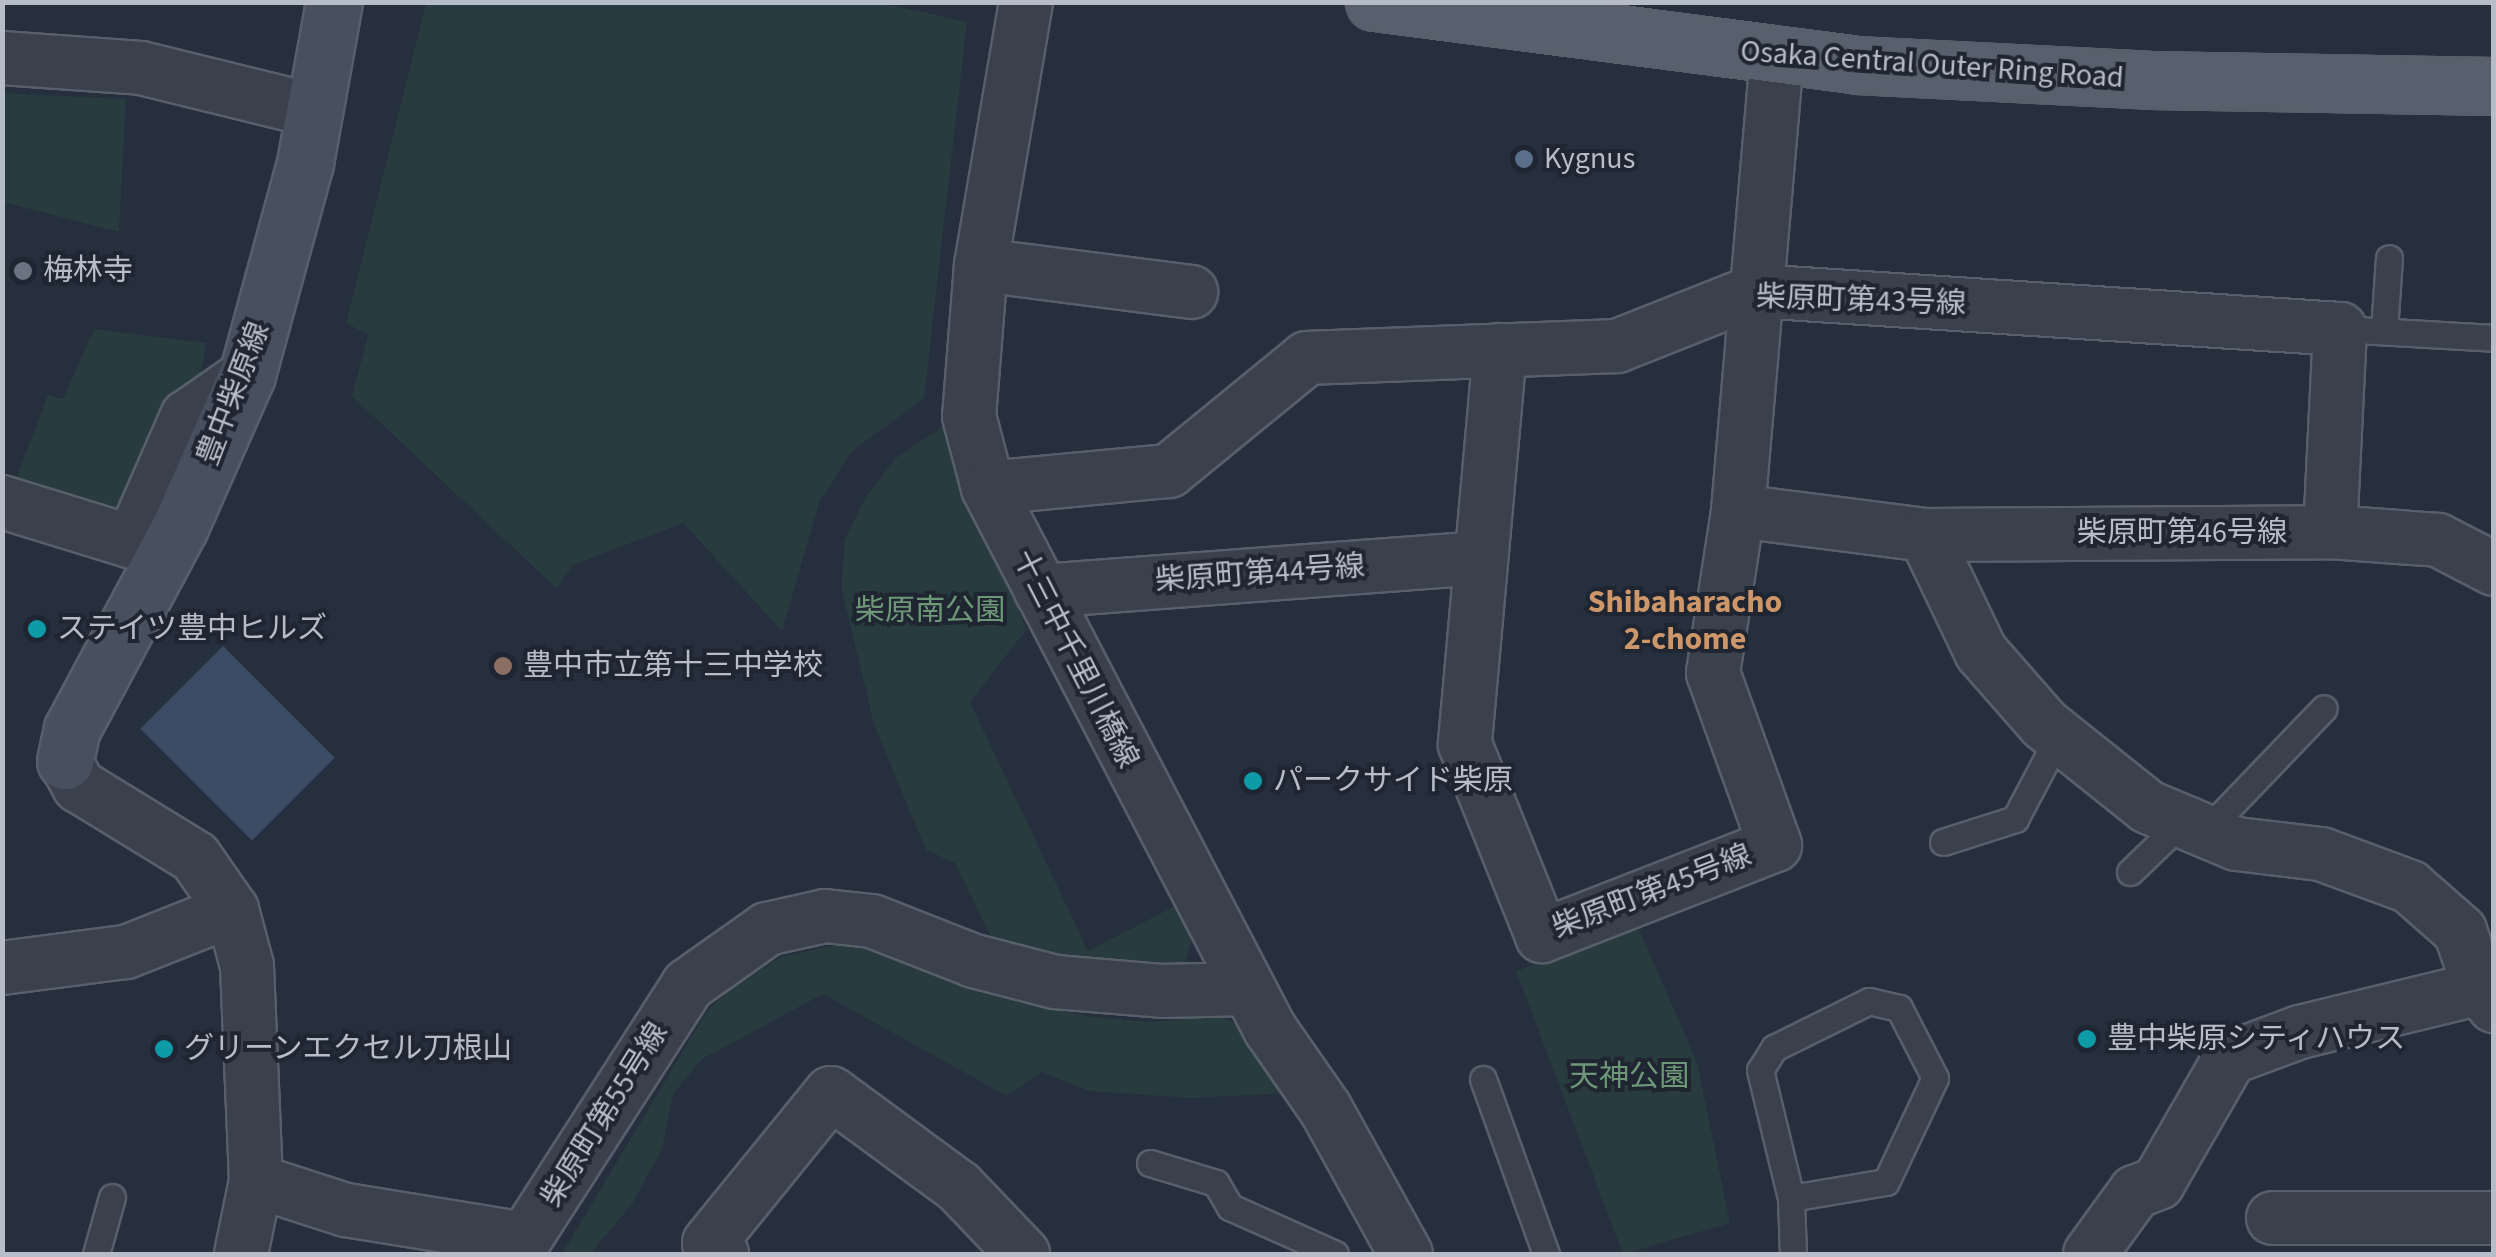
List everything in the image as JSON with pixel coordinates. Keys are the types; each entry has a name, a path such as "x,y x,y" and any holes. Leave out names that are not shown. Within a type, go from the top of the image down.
{"main road":[{"name":"Osaka Central Outer Ring Road","path":"1374,2 1778,56 2149,80 2494,86"}],"street":[{"name":"豊中柴原線","path":"65,761 72,729 180,527 247,375 316,111 334,2"},
{"name":"十三中千里川橋線","path":"1026,2 981,266 969,416 988,488 1250,989 1415,1253"},
{"path":"1738,511 1778,56"},
{"path":"2,58 154,70 316,111"},
{"path":"981,266 1191,292"},
{"name":"柴原町第43号線","path":"988,488 1169,471 1307,358 1617,346 1756,291 2362,330"},
{"path":"2330,532 2362,330"},
{"name":"柴原町第45号線","path":"1500,350 1466,744 1542,936 1775,845 1714,672 1738,511"},
{"path":"2,502 132,542 187,417 247,375"},
{"name":"柴原町第46号線","path":"1738,511 1925,535 2330,532 2438,540 2494,569"},
{"path":"1925,535 1981,652 2059,736 2148,807 2237,844 2322,854 2410,887 2460,932 2487,996 2300,1032 2230,1058 2158,1183 2135,1192 2090,1254"},
{"name":"柴原町第44号線","path":"1041,590 1480,558"},
{"path":"65,761 79,786 195,857 232,910 247,966 256,1181 241,1254"},
{"path":"2,968 126,952 232,910"},
{"name":"柴原町第55号線","path":"256,1181 346,1210 526,1246 688,985 767,928 825,916 872,921 974,961 1055,982 1250,989"},
{"path":"722,1254 709,1243 831,1093 960,1188 1023,1254"},
{"path":"2273,1218 2494,1218"}],"lane":[{"path":"2389,258 2362,330 2494,338"},
{"path":"2130,872 2195,826 2324,708"},
{"path":"1943,842 2015,818 2059,736"},
{"path":"1791,1198 1886,1182 1935,1078 1899,1008 1869,1001 1774,1048 1760,1070 1791,1198 1792,1254"},
{"path":"1483,1079 1546,1254"},
{"path":"1150,1163 1216,1183 1230,1207 1335,1254"},
{"path":"96,1254 112,1197"}],"green space":[{"path":"877,2 967,22 924,398 852,451 819,503 782,631 683,523 573,565 556,588 352,396 368,335 346,323 426,3"},
{"path":"3,93 126,99 119,232 3,202"},
{"path":"94,329 206,343 201,375 177,391 129,516 14,484 48,395 63,399"},
{"name":"柴原南公園","path":"949,422 987,542 1027,629 970,702 1088,951 1179,904 1193,936 1182,974 997,949 955,863 926,850 874,724 841,586 845,540 866,496 896,458"},
{"name":"天神公園","path":"1634,918 1697,1062 1730,1223 1623,1254 1516,971 1543,962 1540,954"},
{"path":"854,941 1019,1002 1086,1016 1146,1022 1220,1016 1251,1031 1290,1093 1190,1098 1089,1091 1042,1072 1007,1096 823,994 702,1059 673,1094 662,1149 632,1204 590,1254 562,1254 704,1016 727,990 781,957"}],"water":[{"path":"223,646 335,758 252,840 140,729"}],"place":[{"name":"Kygnus","path":"1524,159"},
{"name":"梅林寺","path":"23,271"},
{"name":"ステイツ豊中ヒルズ","path":"37,629"},
{"name":"豊中市立第十三中学校","path":"503,666"},
{"name":"パークサイド柴原","path":"1253,781"},
{"name":"豊中柴原シティハウス","path":"2087,1039"},
{"name":"グリーンエクセル刀根山","path":"164,1049"}],"district":[{"name":"Shibaharacho 2-chome","path":"1685,622"}]}
